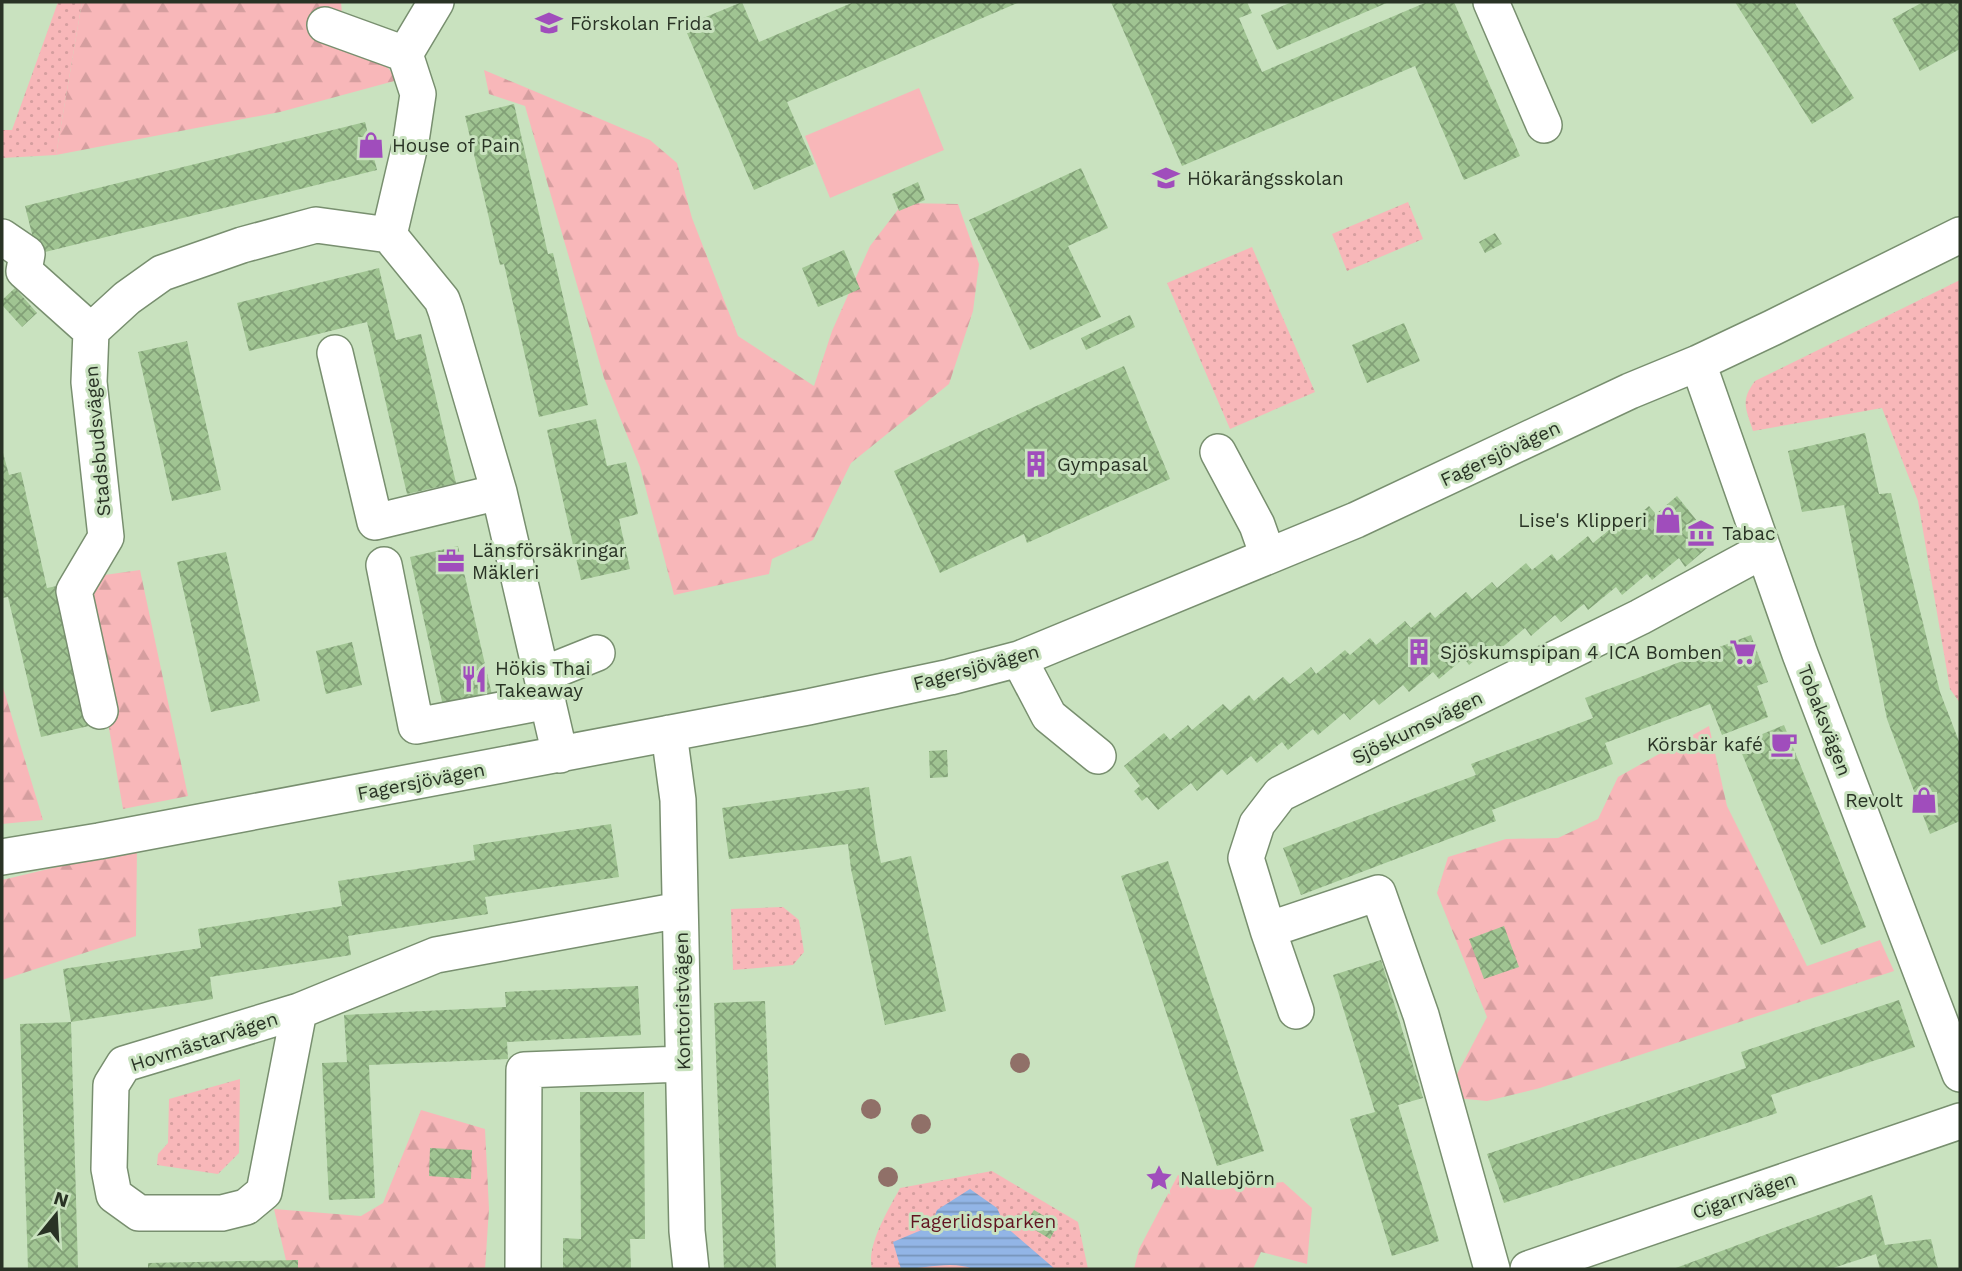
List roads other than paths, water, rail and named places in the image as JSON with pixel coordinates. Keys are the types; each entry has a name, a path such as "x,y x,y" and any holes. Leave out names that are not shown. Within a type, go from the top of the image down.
{"street":[{"path":"390,235 411,141 418,94 405,54 435,2"},
{"path":"1491,2 1544,125"},
{"path":"325,25 405,54"},
{"path":"2,237 27,254 24,271 91,331 127,298 163,273 242,245 316,225 390,235 442,300 499,492 560,755"},
{"name":"Fagersjövägen","path":"2,857 808,707 950,677 1019,659 1367,515 1630,391 1698,363 1960,234"},
{"name":"Stadsbudsvägen","path":"91,331 89,382 106,537 74,591 100,712"},
{"path":"335,353 374,522 499,492"},
{"name":"Tobaksvägen","path":"1698,363 1762,551 1960,1074"},
{"path":"1218,452 1256,525 1268,556"},
{"name":"Sjöskumsvägen","path":"1296,1011 1246,858 1257,824 1279,794 1640,617 1762,551"},
{"path":"384,565 416,726 545,688 597,653"},
{"path":"1019,659 1049,716 1098,756"},
{"name":"Kontoristvägen","path":"669,733 678,800 687,1231 691,1269"},
{"path":"1268,930 1378,893 1421,1015 1492,1269"},
{"name":"Hovmästarvägen","path":"299,1011 264,1192 246,1207 222,1213 139,1213 114,1195 109,1168 111,1084 124,1065 299,1011 436,955 680,910"},
{"path":"523,1269 524,1070 683,1064"},
{"name":"Cigarrvägen","path":"1528,1269 1960,1121"}],"water":[{"path":"970,1189 997,1208 1005,1226 1055,1269 973,1269 947,1265 901,1269 893,1242 931,1226 937,1210"}],"place":[{"name":"Förskolan Frida","path":"549,23"},
{"name":"House of Pain","path":"371,145"},
{"name":"Hökarängsskolan","path":"1166,178"},
{"name":"Gympasal","path":"1036,464"},
{"name":"Lise's Klipperi","path":"1668,520"},
{"name":"Tabac","path":"1701,533"},
{"name":"Länsförsäkringar Mäkleri","path":"451,561"},
{"name":"Sjöskumspipan 4","path":"1419,652"},
{"name":"ICA Bomben","path":"1743,652"},
{"name":"Hökis Thai Takeaway","path":"474,679"},
{"name":"Körsbär kafé","path":"1784,744"},
{"name":"Revolt","path":"1924,800"},
{"name":"Nallebjörn","path":"1159,1178"}],"park label":[{"name":"Fagerlidsparken","path":"983,1221"}]}
